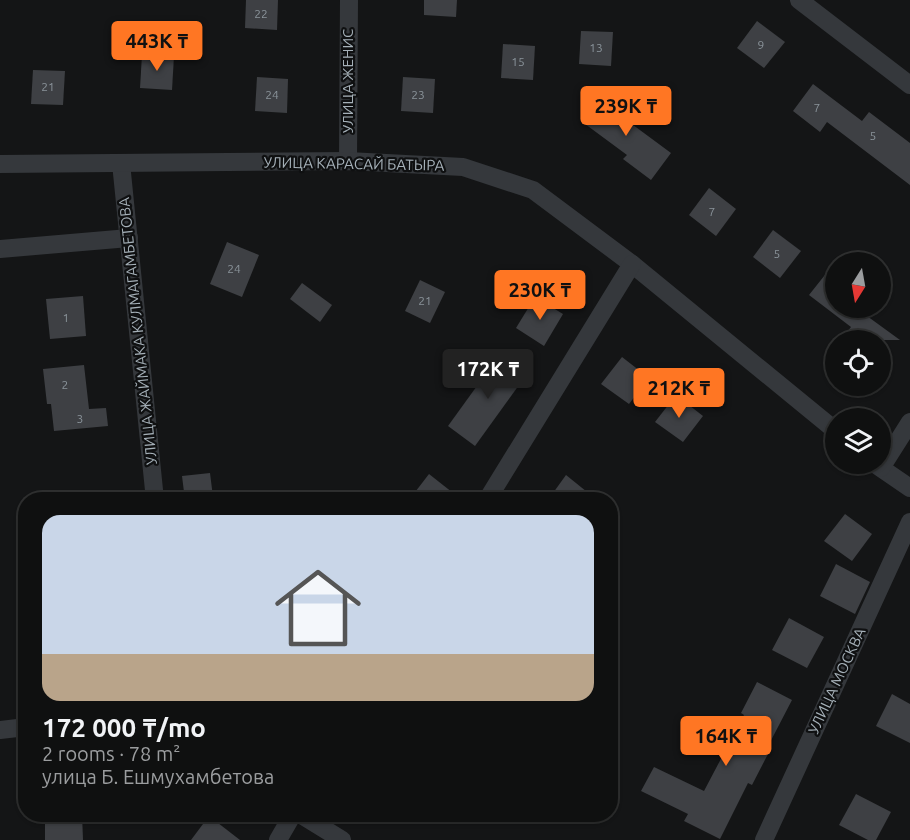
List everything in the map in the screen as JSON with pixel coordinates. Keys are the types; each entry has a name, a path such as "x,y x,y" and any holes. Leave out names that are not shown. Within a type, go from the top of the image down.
{"street":[{"name":"УЛИЦА ЖЕНИС","path":"348,161 349,0"},
{"path":"799,0 910,85"},
{"name":"УЛИЦА КАРАСАЙ БАТЫРА","path":"0,164 348,161 463,167 533,190 632,264 825,422"},
{"name":"УЛИЦА ЖАЙМАКА КУЛМАГАМБЕТОВА","path":"121,163 154,492"},
{"path":"0,249 129,238"},
{"path":"492,492 632,264"},
{"path":"891,448 910,422"},
{"path":"890,474 910,488"},
{"name":"УЛИЦА МОСКВА","path":"765,840 910,522"},
{"path":"0,730 18,728"},
{"path":"278,840 288,822"},
{"path":"313,822 342,840"}],"building":[{"path":"246,0 278,0 277,30 245,28"},
{"path":"424,0 457,0 456,17 424,15"},
{"path":"757,21 785,42 764,68 737,48"},
{"path":"581,31 613,32 611,66 579,64"},
{"path":"503,44 535,46 533,80 501,78"},
{"path":"142,55 174,56 172,90 140,88"},
{"path":"33,70 65,71 63,105 31,104"},
{"path":"257,77 288,79 287,113 255,111"},
{"path":"403,77 435,79 433,113 401,111"},
{"path":"813,84 862,121 869,112 910,143 910,185 827,122 820,132 793,111"},
{"path":"601,94 628,114 625,119 671,153 651,180 623,159 627,155 581,121"},
{"path":"709,188 736,209 716,236 689,215"},
{"path":"773,230 801,251 780,278 753,257"},
{"path":"227,242 259,255 242,297 210,284"},
{"path":"825,275 825,307 809,295"},
{"path":"420,280 445,292 430,323 405,311"},
{"path":"302,283 332,305 320,322 290,299"},
{"path":"83,296 86,336 50,339 46,299"},
{"path":"535,297 563,314 544,346 516,328"},
{"path":"839,318 870,318 886,330 849,330 851,327"},
{"path":"891,333 900,340 891,340"},
{"path":"500,354 527,374 475,446 448,426"},
{"path":"622,357 649,378 629,404 601,384"},
{"path":"84,365 89,409 106,408 108,426 54,431 51,404 47,404 43,369"},
{"path":"676,395 703,416 683,442 655,422"},
{"path":"210,473 212,492 184,492 182,476"},
{"path":"429,474 452,492 415,492"},
{"path":"566,475 587,492 554,492"},
{"path":"845,514 872,534 852,561 824,541"},
{"path":"836,564 870,582 855,614 820,596"},
{"path":"789,618 824,637 807,668 772,650"},
{"path":"757,682 792,700 765,752 768,754 752,785 748,783 720,839 684,821 688,814 641,791 654,767 704,791 744,715 741,713"},
{"path":"892,694 910,704 910,743 876,726"},
{"path":"856,794 891,812 876,840 868,840 839,825"},
{"path":"45,822 82,822 83,840 45,840"},
{"path":"204,822 217,822 240,840 191,840"}]}
